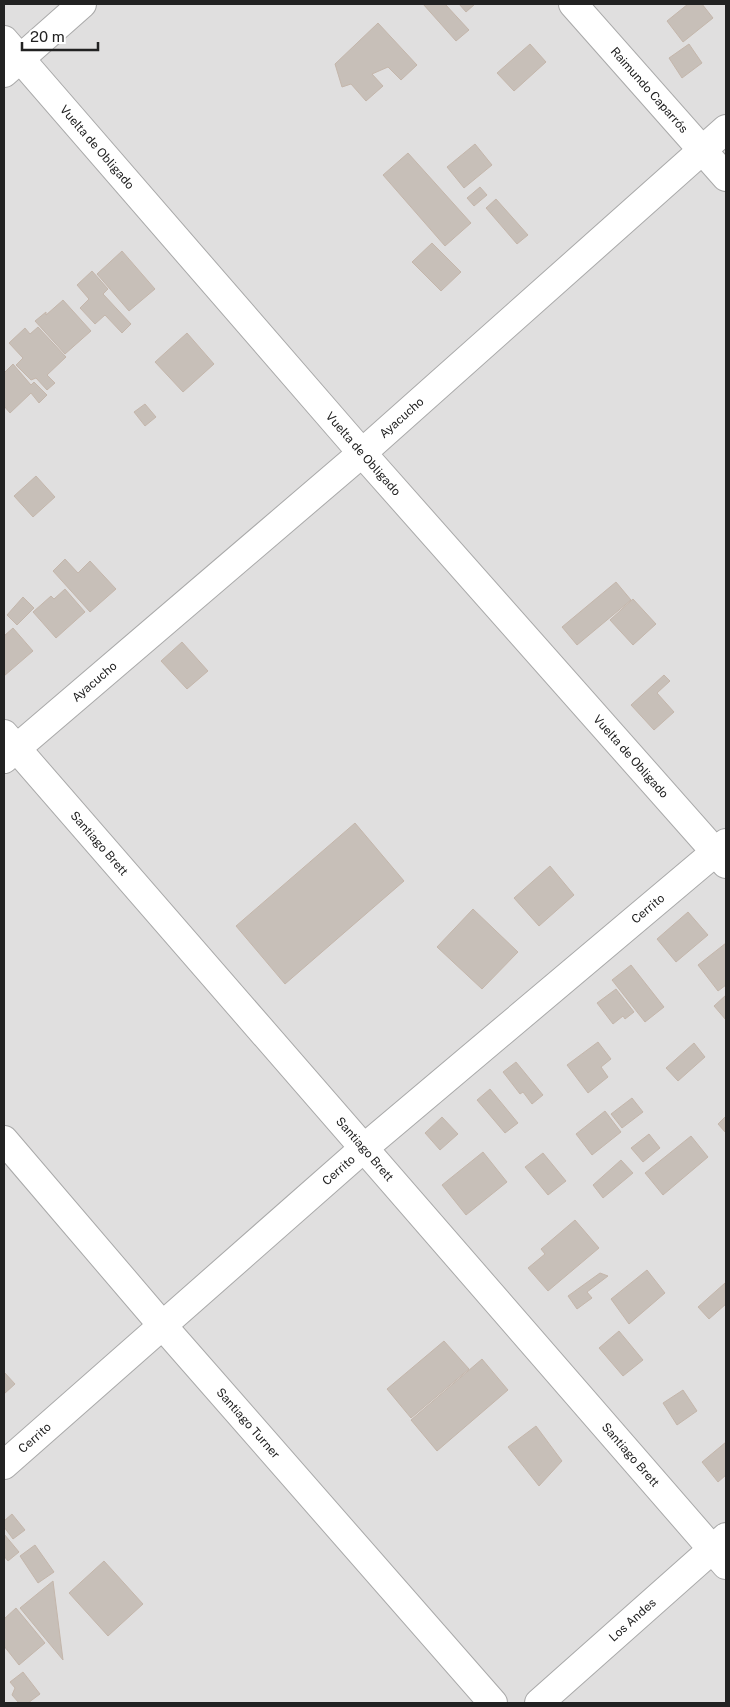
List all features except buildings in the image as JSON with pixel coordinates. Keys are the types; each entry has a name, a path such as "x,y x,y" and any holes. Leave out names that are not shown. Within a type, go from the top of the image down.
{"street":[{"path":"9,58 82,4"},
{"name":"Raimundo Caparrós","path":"573,4 726,177"},
{"name":"Vuelta de Obligado","path":"9,58 723,853"},
{"name":"Ayacucho","path":"8,747 362,453 726,129"},
{"name":"Santiago Brett","path":"8,747 722,1550"},
{"name":"Cerrito","path":"4,1465 364,1148 723,853"},
{"name":"Santiago Turner","path":"4,1140 162,1325 493,1703"},
{"name":"Los Andes","path":"539,1703 722,1550"}],"shaded area":[{"path":"4,4 726,4 726,1703 4,1703"}]}
